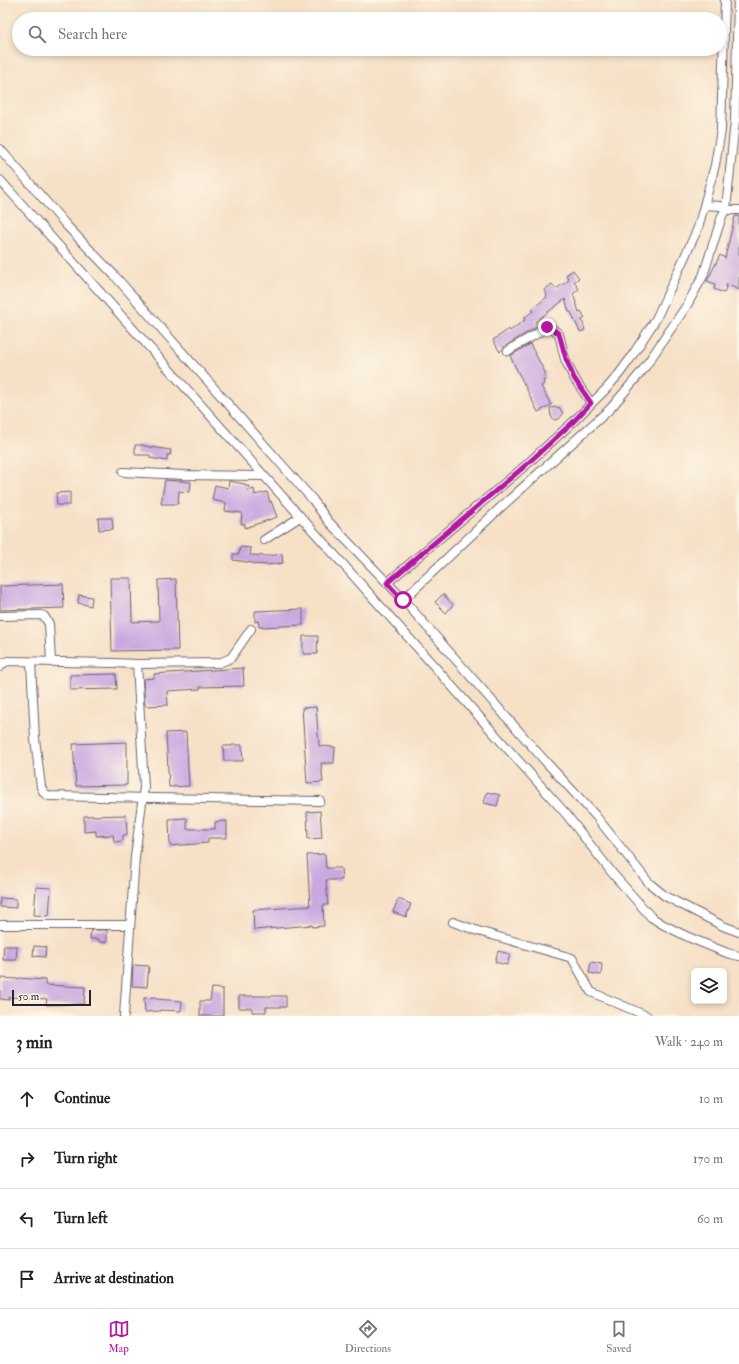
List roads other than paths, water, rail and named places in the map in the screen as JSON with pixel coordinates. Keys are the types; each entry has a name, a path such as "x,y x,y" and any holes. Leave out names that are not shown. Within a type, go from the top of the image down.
{"street":[{"path":"725,0 725,12"},
{"path":"401,598 610,409 643,370 681,315 704,276 722,216 737,108 738,0"},
{"path":"388,584 526,465 573,422 607,388 630,359 656,319 707,205 718,153 721,130 723,56"},
{"path":"0,149 67,226 114,275 298,483 328,521 401,598 545,761 595,815 649,883 665,896 723,926 739,932"},
{"path":"0,180 566,814 608,868 651,917 673,929 727,953 739,956"},
{"path":"707,205 739,210"},
{"path":"508,351 525,339 537,335 547,327 553,329 559,334 566,359 574,378 591,403"},
{"path":"123,472 184,475 264,476"},
{"path":"264,540 300,517"},
{"path":"0,616 44,616 49,624 51,662"},
{"path":"0,655 3,665 31,662 137,664 219,663 231,658 251,629"},
{"path":"31,662 35,739 41,787 44,793 49,796 320,801"},
{"path":"124,1016 135,857 144,787 137,664"},
{"path":"453,922 478,931 572,958 591,992 647,1016"},
{"path":"0,925 130,925"}]}
